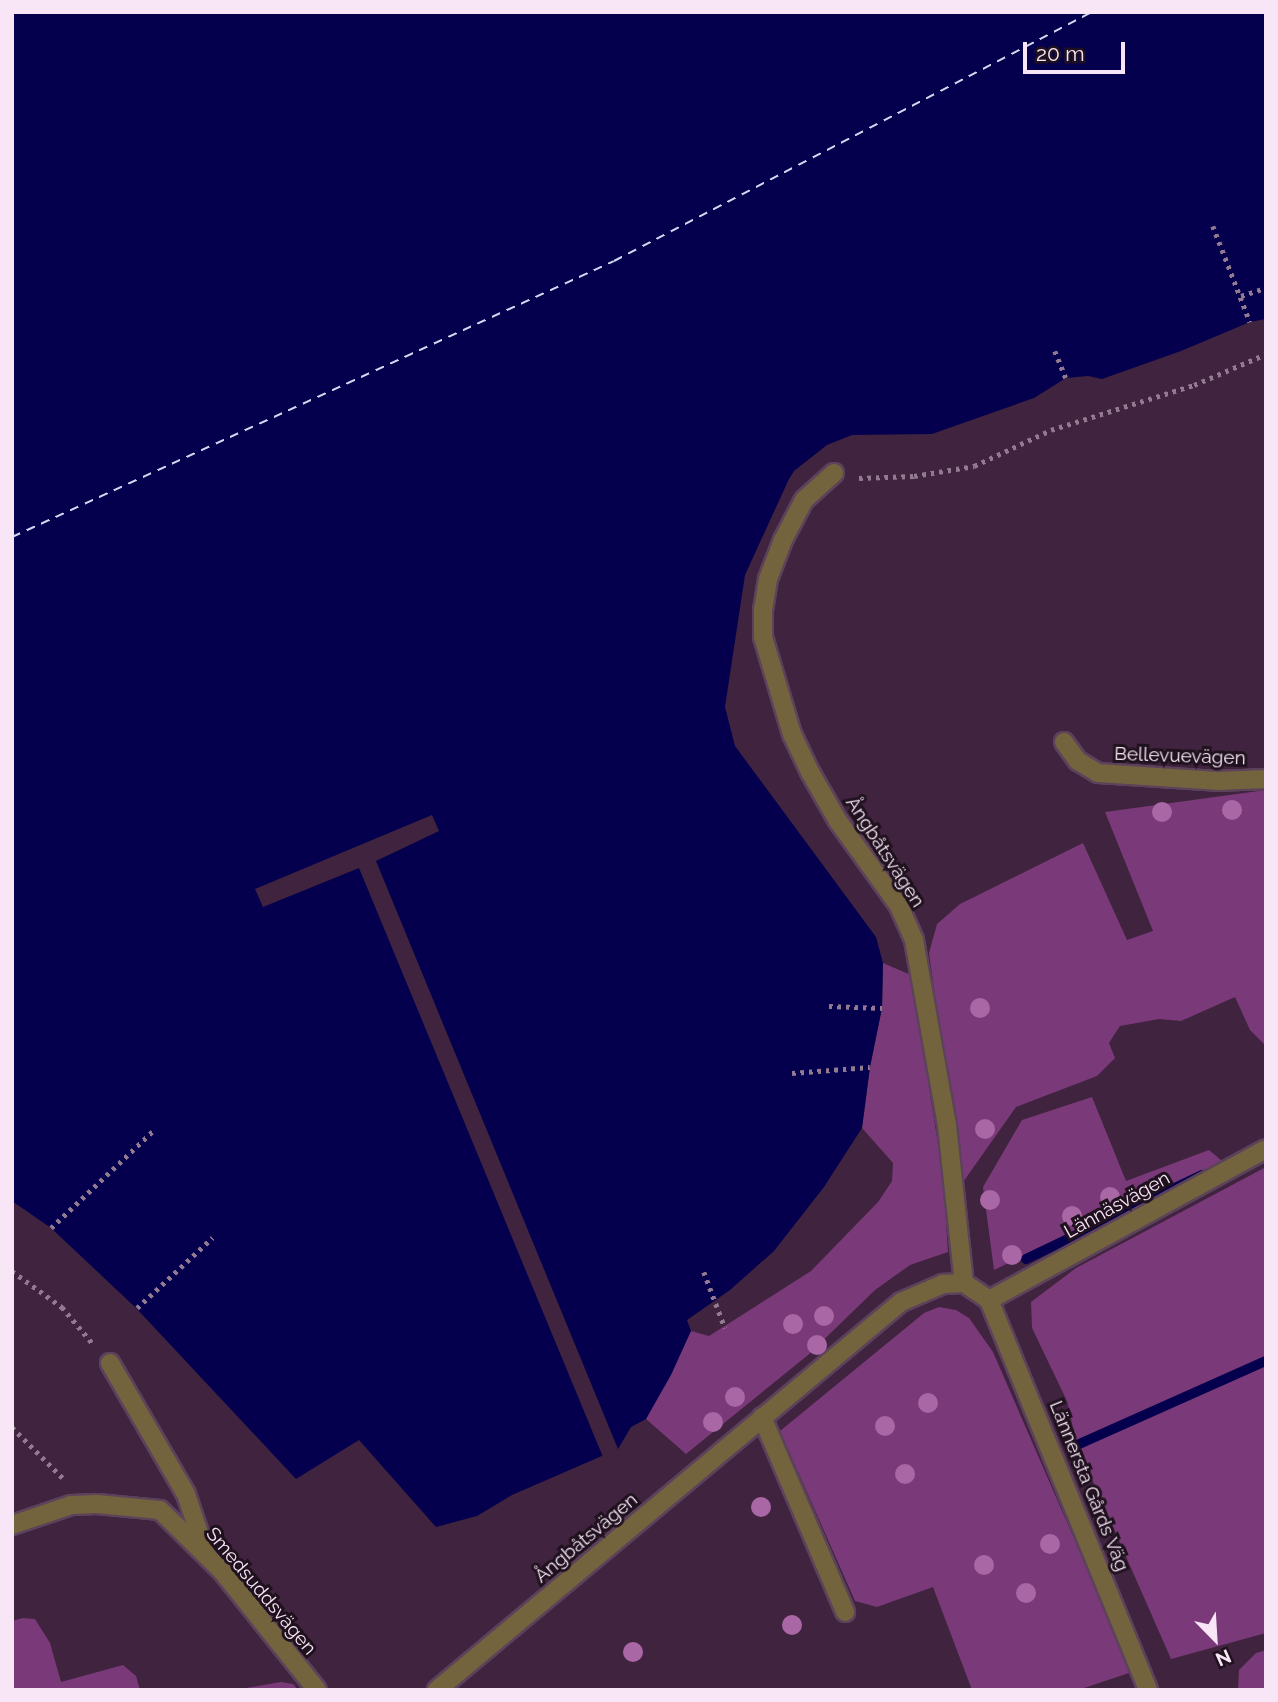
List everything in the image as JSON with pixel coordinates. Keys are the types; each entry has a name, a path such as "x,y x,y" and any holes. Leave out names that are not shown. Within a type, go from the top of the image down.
{"street":[{"name":"Ångbåtsvägen","path":"437,1690 901,1302 943,1284 964,1283 947,1125 914,940 899,906 838,821 810,772 792,734 763,636 763,609 768,579 783,540 804,500 834,473"},
{"name":"Bellevuevägen","path":"1064,742 1078,761 1098,773 1217,780 1266,779"},
{"name":"Lännäsvägen","path":"989,1300 1266,1149"},
{"path":"964,1283 989,1300"},
{"name":"Lännersta Gårds Väg","path":"989,1300 1148,1690"},
{"path":"110,1363 186,1494 206,1554"},
{"path":"762,1418 845,1612"},
{"name":"Smedsuddsvägen","path":"12,1525 71,1505 97,1504 160,1510 206,1554 317,1690"}],"path":[{"path":"1213,226 1250,322"},
{"path":"1241,296 1266,288"},
{"path":"1055,351 1066,378"},
{"path":"834,473 864,479 914,476 974,466 1051,430 1195,385 1266,354"},
{"path":"829,1006 882,1008"},
{"path":"792,1073 870,1067"},
{"path":"51,1228 154,1130"},
{"path":"136,1308 212,1238"},
{"path":"12,1271 61,1307 110,1363"},
{"path":"704,1272 725,1328"},
{"path":"12,1427 59,1476 97,1504"}],"shaded area":[{"path":"12,12 1266,12 1266,319 1250,322 1181,351 1102,379 1088,376 1066,378 1034,398 932,434 852,435 827,445 794,471 789,479 745,575 725,707 735,746 876,937 883,963 882,1008 870,1067 862,1128 824,1187 774,1251 730,1290 687,1320 691,1331 671,1375 646,1419 631,1427 618,1449 512,1495 477,1516 436,1527 359,1440 296,1479 136,1308 51,1228 12,1201"},
{"path":"1266,790 1266,1046 1250,1030 1235,997 1181,1021 1159,1019 1120,1026 1109,1043 1115,1058 1097,1076 1016,1107 961,1185 929,953 937,924 960,904 1083,843 1127,940 1153,931 1105,812"},
{"path":"883,963 911,975 943,1175 948,1252 910,1265 875,1290 808,1355 686,1454 646,1419 691,1331 709,1336 811,1271 878,1202 892,1181 893,1163 862,1128 870,1067 882,1008"},
{"path":"1092,1097 1126,1181 1209,1150 1222,1161 994,1270 983,1187 1022,1120"},
{"path":"1266,1167 1266,1633 1171,1659 1077,1445 1067,1401 1032,1328 1031,1302 1076,1268"},
{"path":"939,1307 956,1310 969,1318 993,1352 1132,1672 1078,1690 972,1690 933,1587 877,1607 855,1601 780,1431 924,1313"},
{"path":"35,1619 50,1643 61,1682 123,1665 136,1676 140,1690 12,1690 12,1621"},
{"path":"1266,1650 1266,1690 1238,1690 1239,1670 1256,1653"},
{"path":"281,1682 293,1684 298,1690 235,1690"}],"pier":[{"path":"432,815 439,831 376,861 618,1449 603,1457 359,868 263,907 255,889"}],"waterway":[{"path":"1026,1259 1202,1175"},
{"path":"1077,1445 1266,1361"}],"ferry route":[{"path":"12,537 614,261 1092,12"}]}
